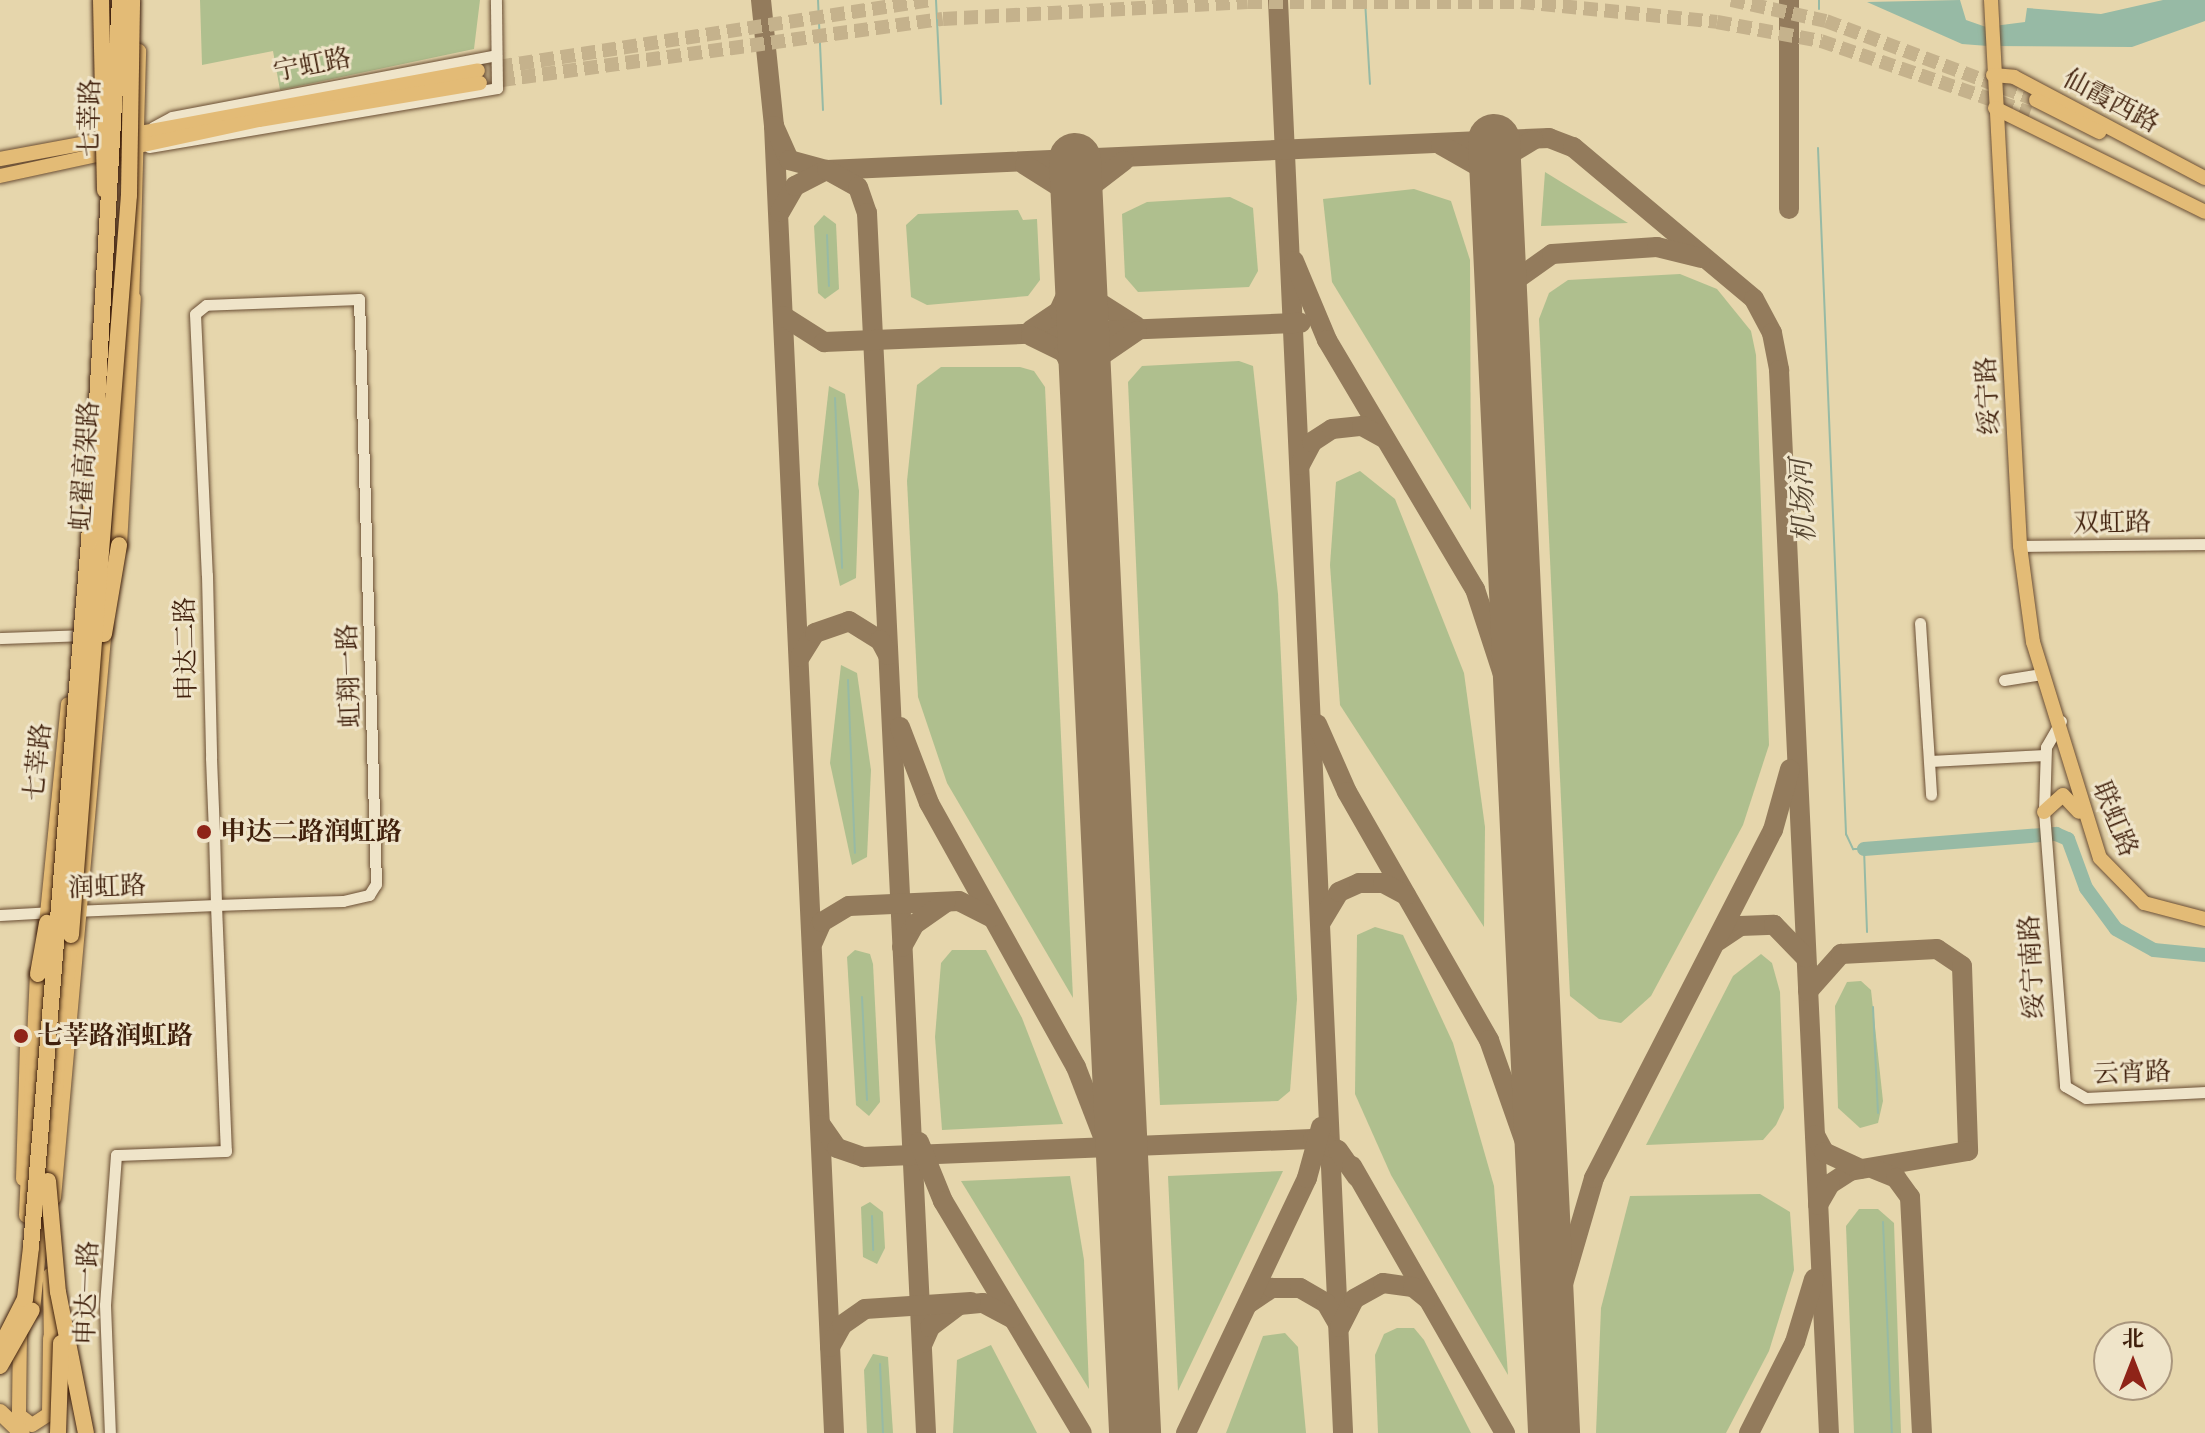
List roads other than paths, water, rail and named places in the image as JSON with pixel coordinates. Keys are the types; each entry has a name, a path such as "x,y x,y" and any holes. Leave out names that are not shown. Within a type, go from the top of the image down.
{"highway":[{"path":"99,0 107,284"},
{"name":"虹翟高架路","path":"62,835 107,284 120,0"},
{"name":"虹翟高架路","path":"48,1181 71,935 129,195 135,0"},
{"path":"91,690 119,545 134,346 133,298"},
{"path":"27,1215 27,1139 38,974 62,835"},
{"path":"0,1348 26,1286 62,835"},
{"path":"48,1181 58,1292 58,1433"},
{"path":"0,1366 32,1310 48,1181"},
{"path":"58,1292 86,1433"},
{"path":"0,1412 22,1433"},
{"path":"0,1425 8,1433"}],"main road":[{"path":"99,0 100,143"},
{"name":"七莘路","path":"114,0 115,147 75,635 46,912 33,970 20,1143 27,1215 19,1415 32,1425 49,1414 52,1229 133,298 141,140 135,0"},
{"name":"绥宁路","path":"1992,0 2024,546 2042,674 2060,722"},
{"name":"仙霞西路","path":"1996,64 2204,180"},
{"name":"宁虹路","path":"0,176 141,140 479,76 259,120 141,140"},
{"path":"2204,180 2033,106 2205,202"},
{"name":"仙霞西路","path":"1999,110 2205,212"},
{"path":"259,120 314,122"},
{"name":"宁虹路","path":"0,159 100,143 115,147"},
{"name":"绥宁路","path":"2024,546 2060,722"},
{"name":"联虹路","path":"2060,722 2092,839 2111,875 2144,903 2205,919"},
{"name":"联虹路","path":"2060,722 2099,836 2117,869 2148,896 2205,910"},
{"path":"2044,812 2054,797 2070,798 2092,839"},
{"path":"0,1332 22,1290"},
{"name":"七莘路","path":"50,1338 68,1433"}],"street":[{"path":"496,0 496,55"},
{"name":"宁虹路","path":"496,55 497,88 314,122 141,140 172,117 496,55"},
{"name":"申达二路","path":"116,1155 226,1151 195,314 206,305 359,299"},
{"name":"虹翔一路","path":"216,905 360,899 376,884 359,299"},
{"name":"双虹路","path":"2024,546 2205,544"},
{"path":"1920,623 1931,795"},
{"path":"0,638 105,635"},
{"path":"2004,680 2042,674"},
{"path":"1930,761 2045,755 2060,722"},
{"name":"绥宁南路","path":"2045,755 2044,812 2065,1086"},
{"name":"润虹路","path":"0,915 216,905"},
{"name":"云宵路","path":"2065,1086 2086,1098 2205,1092"},
{"name":"申达一路","path":"110,1433 105,1305 116,1155"}],"waterway":[{"path":"818,0 823,110"},
{"path":"936,0 941,104"},
{"path":"1365,0 1370,84"},
{"path":"1819,0 1819,9"},
{"name":"机场河","path":"1818,148 1846,834 1853,849 1864,849 1867,932"},
{"path":"827,235 829,286"},
{"path":"835,398 842,568"},
{"path":"848,680 855,853"},
{"name":"机场河","path":"1864,849 2056,834 2068,839 2086,888 2116,929 2154,950 2205,955"},
{"path":"862,997 867,1100"},
{"path":"1873,1007 1878,1113"},
{"path":"872,1216 873,1250"},
{"path":"1883,1222 1892,1433"},
{"path":"880,1364 883,1433"}],"tunnel":[{"path":"478,70 929,0"},
{"path":"1731,0 1826,21 2036,100"},
{"path":"480,83 943,19 1248,2 1521,2 1717,22 1821,41 2030,113"}],"place":[{"name":"申达二路润虹路","path":"204,832"},
{"name":"七莘路润虹路","path":"21,1036"}]}
